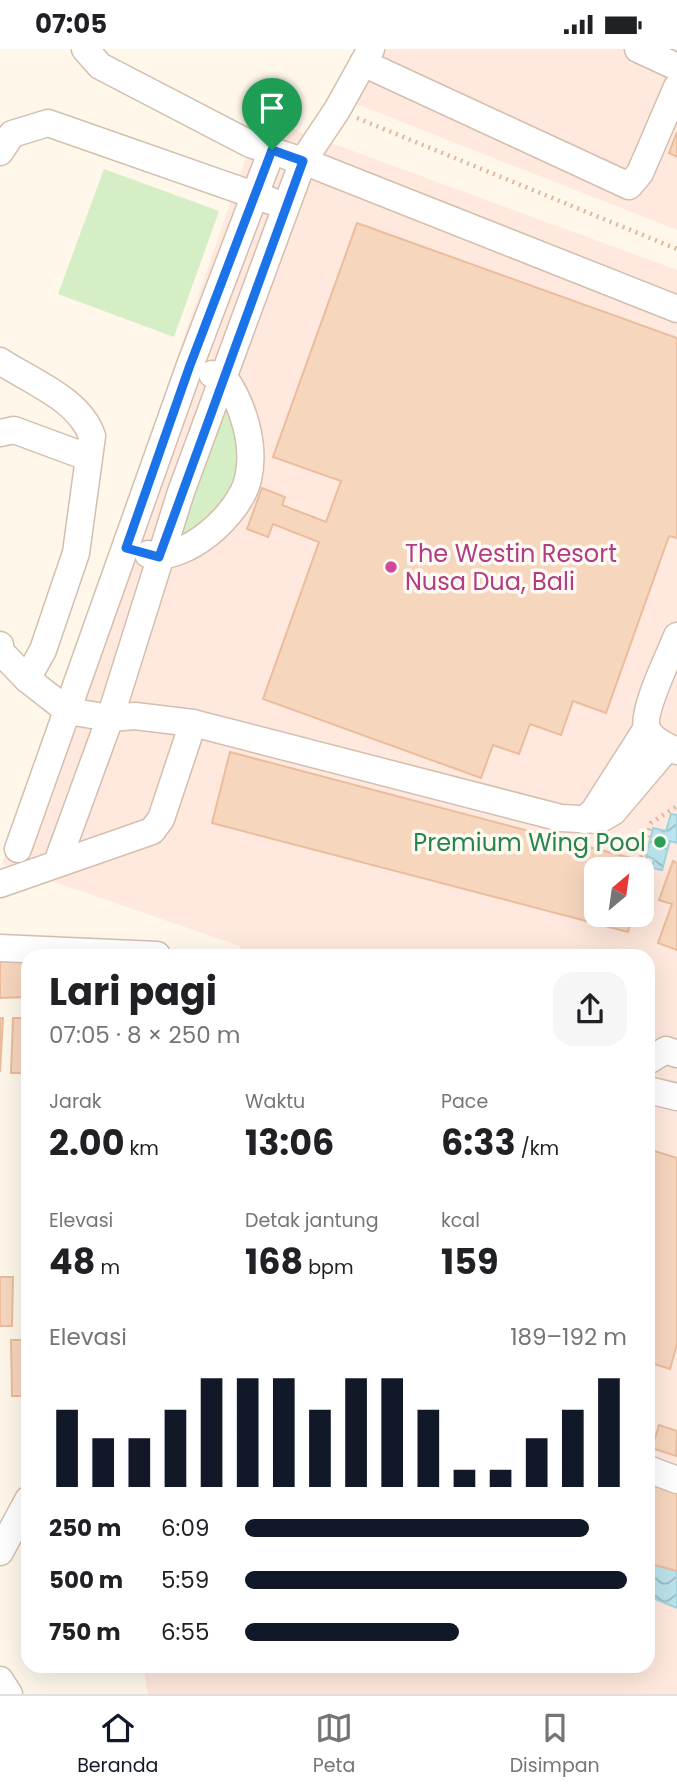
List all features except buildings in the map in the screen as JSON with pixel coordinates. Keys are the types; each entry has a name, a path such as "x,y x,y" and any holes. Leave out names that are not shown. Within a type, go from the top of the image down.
{"lane":[{"path":"85,49 100,66 238,138 303,161 677,309"},
{"path":"638,49 677,67"},
{"path":"57,863 110,718 159,557 303,161 337,110 367,56 629,186 640,173 677,87"},
{"path":"0,152 12,134 48,123 286,207"},
{"path":"57,863 9,852 68,711 189,368 272,150"},
{"path":"0,361 76,407 87,422 92,436 87,457 76,553 43,650 27,679"},
{"path":"126,548 159,557 198,543 231,512 248,479 250,441 235,393 223,376 189,368"},
{"path":"0,429 14,430 87,457"},
{"path":"583,821 594,811 647,729 647,712 677,636"},
{"path":"0,645 1,652 27,679 68,711 110,718 135,716 192,723 561,818 583,821 599,820 613,813 672,749 655,740 647,729"},
{"path":"0,884 152,831 160,819 192,723"},
{"path":"0,948 22,949"},
{"path":"655,1057 666,1050 677,1053"},
{"path":"655,1092 677,1097"},
{"path":"655,1472 677,1480"},
{"path":"0,1552 21,1513"},
{"path":"0,1680 9,1694"}],"path":[{"path":"337,110 677,249"},
{"path":"641,857 651,823 677,806"}],"shaded area":[{"path":"360,49 677,49 677,230 341,98"},
{"name":"The Westin Resort Nusa Dua, Bali","path":"260,117 677,270 677,1694 148,1694 144,1673 655,1673 655,949 240,949 240,946 2,864"}],"green space":[{"path":"104,169 219,211 174,337 58,294"},
{"path":"223,400 233,419 240,447 238,475 212,521 172,546"}],"water":[{"name":"Premium Wing Pool","path":"671,814 677,815 677,843 670,841 662,870 654,868 654,857 646,856 653,828 666,831"},
{"path":"655,1565 677,1571 677,1608 655,1599"}],"place":[{"name":"The Westin Resort Nusa Dua, Bali","path":"391,567"},
{"name":"Premium Wing Pool","path":"660,842"}],"route":[{"path":"272,150 303,161 159,557 126,548 189,368 272,150"}]}
